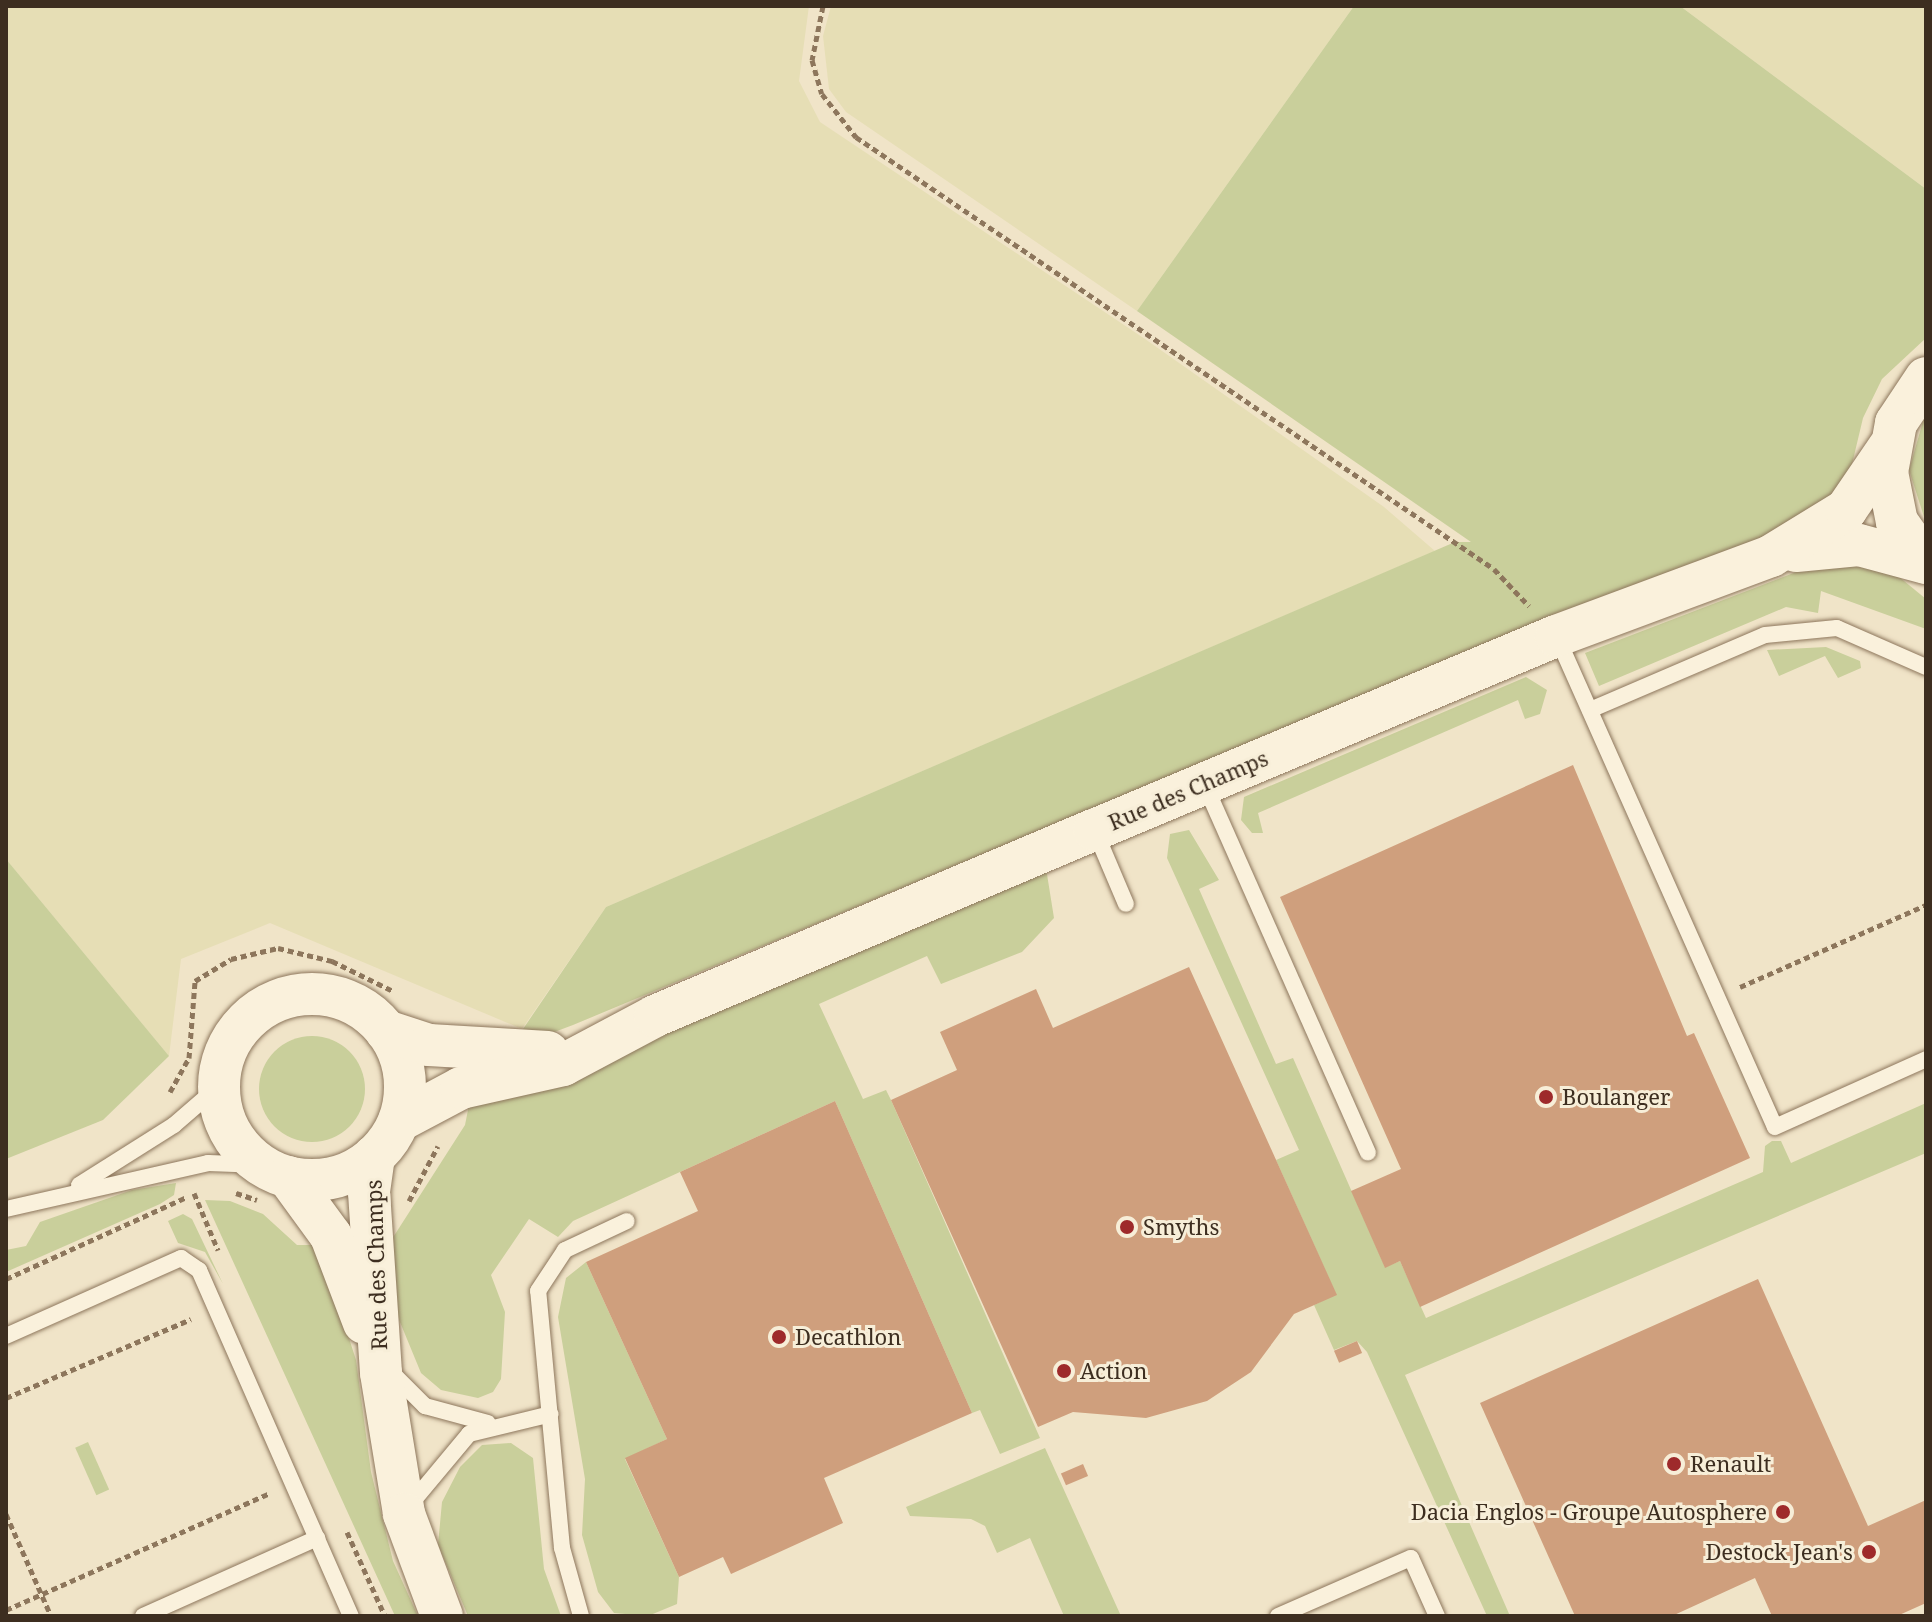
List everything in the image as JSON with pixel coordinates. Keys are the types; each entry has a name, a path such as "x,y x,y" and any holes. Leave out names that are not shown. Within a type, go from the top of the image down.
{"street":[{"path":"1926,378 1901,411 1889,447 1893,509 1926,563"},
{"name":"Rue des Champs","path":"399,1121 461,1088 563,1065 611,1037 1204,783 1556,636 1771,556 1846,510 1889,447"},
{"name":"Rue des Champs","path":"1771,556 1859,545 1926,563"},
{"path":"283,999 339,999 394,1013 403,1067 399,1121 374,1156 327,1178 272,1182 228,1125 219,1086 238,1032 283,999"},
{"name":"Rue des Champs","path":"394,1013 416,1043 510,1053 611,1037"},
{"name":"Rue des Champs","path":"374,1156 372,1233 380,1366 404,1514 442,1616"},
{"name":"Rue des Champs","path":"272,1182 331,1236 380,1366"}],"lane":[{"path":"1590,710 1765,635 1837,628 1926,667"},
{"path":"1556,636 1775,1127 1926,1059"},
{"path":"1204,783 1368,1153"},
{"path":"1094,830 1126,904"},
{"path":"67,1191 174,1125 219,1086"},
{"path":"6,1209 67,1191 186,1168 272,1182"},
{"path":"581,1616 564,1558 551,1414 536,1309 543,1276 565,1250 627,1221"},
{"path":"6,1336 181,1258 199,1270 351,1616"},
{"path":"380,1366 425,1406 456,1420 498,1424"},
{"path":"404,1514 455,1444 498,1424 551,1414"},
{"path":"143,1616 317,1538"},
{"path":"1278,1616 1411,1558 1437,1616"}],"path":[{"path":"823,6 812,60 822,94 856,137 1494,569 1556,636"},
{"path":"1717,997 1926,905"},
{"path":"174,1125 167,1098 189,1058 195,981 231,959 278,948 332,961 394,1013"},
{"path":"372,1233 397,1223 461,1088"},
{"path":"186,1168 194,1194"},
{"path":"222,1190 272,1182"},
{"path":"6,1279 194,1194 207,1191"},
{"path":"6,1398 216,1308"},
{"path":"6,1610 294,1482"},
{"path":"6,1514 51,1616"}],"shaded area":[{"path":"6,6 809,6 799,81 820,122 1145,339 1384,507 1435,551 606,907 522,1029 270,923 181,959 169,1056 6,859"},
{"path":"831,6 1354,6 1137,311 846,112 829,89 823,36"},
{"path":"1680,6 1926,6 1926,189"}],"green space":[{"path":"1354,6 1680,6 1926,189 1926,338 1882,379 1863,418 1848,481 1789,531 1542,621 573,1025 549,1034 523,1029 606,907 1455,542 1471,542 1137,311"},
{"path":"1926,411 1926,523 1909,470"},
{"path":"1822,562 1887,567 1926,599 1926,629 1821,591 1818,613 1786,607 1599,686 1585,653"},
{"path":"1826,647 1860,661 1861,668 1838,678 1825,656 1779,676 1767,650"},
{"path":"1526,677 1547,690 1540,714 1525,719 1518,700 1258,813 1263,833 1252,833 1241,820 1244,797"},
{"path":"1189,830 1219,880 1199,889 1276,1064 1293,1058 1385,1267 1400,1261 1426,1318 1763,1172 1765,1146 1772,1141 1781,1141 1791,1163 1926,1103 1926,1153 1405,1375 1510,1616 1487,1616 1367,1352 1357,1341 1334,1350 1314,1305 1336,1294 1276,1160 1299,1150 1167,858 1170,834"},
{"path":"6,859 169,1056 103,1120 6,1159"},
{"path":"1046,868 1054,918 1022,952 941,984 927,956 819,1004 863,1099 886,1090 1040,1438 1000,1454 980,1410 972,1413 835,1101 573,1221 558,1237 529,1219 491,1275 505,1312 501,1379 493,1392 478,1398 441,1390 421,1373 395,1310 392,1239 465,1125 470,1100 648,1040"},
{"path":"312,1036 332,1040 349,1052 361,1069 365,1089 361,1109 349,1126 332,1138 312,1142 292,1138 275,1126 263,1109 259,1089 263,1069 275,1052 292,1040"},
{"path":"176,1183 174,1195 160,1204 6,1272 6,1250 26,1246 40,1222 132,1190"},
{"path":"205,1200 230,1201 263,1214 297,1245 319,1245 356,1360 371,1472 393,1561 418,1616 395,1616"},
{"path":"183,1214 192,1219 223,1284 205,1252 178,1243 168,1221"},
{"path":"586,1262 667,1439 625,1459 679,1577 677,1604 648,1616 614,1613 598,1592 582,1535 585,1479 558,1317 566,1278"},
{"path":"88,1442 109,1490 96,1495 75,1448"},
{"path":"511,1443 533,1458 544,1569 561,1616 468,1616 438,1545 442,1502 460,1467 482,1445"},
{"path":"1045,1448 1121,1616 1064,1616 1030,1538 997,1553 985,1526 971,1519 910,1516 906,1507"}],"building":[{"name":"Boulanger","path":"1573,765 1687,1036 1694,1033 1750,1158 1420,1307 1400,1261 1385,1268 1351,1191 1401,1169 1280,897"},
{"name":"Smyths","path":"1189,967 1337,1295 1294,1314 1251,1372 1207,1401 1146,1418 1073,1412 1038,1427 891,1100 957,1070 940,1032 1036,989 1053,1028"},
{"name":"Decathlon","path":"835,1101 972,1413 824,1478 843,1523 731,1574 723,1557 679,1577 625,1458 667,1439 586,1262 698,1211 680,1172"},
{"name":"Renault","path":"1758,1279 1868,1526 1926,1500 1926,1603 1897,1616 1772,1616 1755,1578 1672,1616 1575,1616 1480,1403"},
{"path":"1357,1341 1362,1353 1339,1363 1334,1351"},
{"path":"1083,1464 1088,1476 1066,1485 1061,1473"}],"place":[{"name":"Boulanger","path":"1546,1097"},
{"name":"Smyths","path":"1127,1227"},
{"name":"Decathlon","path":"779,1337"},
{"name":"Action","path":"1064,1371"},
{"name":"Renault","path":"1674,1464"},
{"name":"Dacia Englos - Groupe Autosphere","path":"1783,1512"},
{"name":"Destock Jean's","path":"1869,1552"}]}
